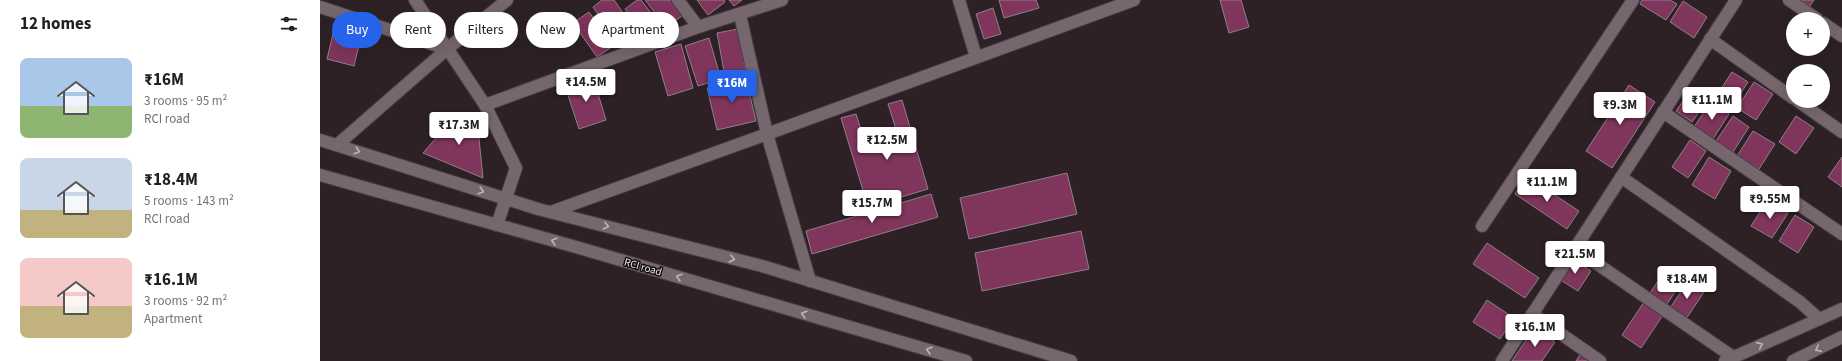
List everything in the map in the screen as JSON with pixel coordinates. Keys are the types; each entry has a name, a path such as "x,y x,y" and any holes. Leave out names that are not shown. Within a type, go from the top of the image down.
{"street":[{"path":"415,0 485,105 516,168 497,225"},
{"path":"337,145 447,49 507,0"},
{"path":"678,0 698,27"},
{"path":"485,105 698,27 740,15 782,0"},
{"path":"959,0 976,57"},
{"path":"551,212 1134,0"},
{"path":"1482,226 1633,0"},
{"path":"1502,361 1736,0"},
{"path":"1789,0 1807,12"},
{"path":"320,7 447,49"},
{"path":"740,15 767,134 810,281"},
{"path":"1830,28 1842,36"},
{"path":"1710,39 1786,93"},
{"path":"1808,108 1842,132"},
{"path":"1663,112 1842,234"},
{"path":"320,140 551,212 762,266 1071,361"},
{"name":"RCI road","path":"320,175 966,361"},
{"path":"1621,177 1800,302 1819,319"},
{"path":"1574,248 1729,359 1842,309"},
{"path":"1532,314 1600,361"},
{"path":"1793,361 1842,337"}],"building":[{"path":"602,0 614,0 622,12 596,12 593,7"},
{"path":"637,0 641,0 650,12 627,12 625,9"},
{"path":"645,0 674,0 685,14 679,18 679,12 654,12"},
{"path":"697,0 724,0 725,2 708,15"},
{"path":"729,0 742,0 734,6"},
{"path":"999,0 1036,0 1039,8 1004,18"},
{"path":"1220,0 1241,0 1249,27 1229,33"},
{"path":"1642,0 1670,0 1677,4 1666,20 1640,4"},
{"path":"1801,0 1814,0 1810,6"},
{"path":"1683,1 1707,17 1694,38 1670,22"},
{"path":"993,8 1001,34 984,39 976,14"},
{"path":"588,13 588,44 580,33 580,18"},
{"path":"738,29 746,73 725,77 717,33"},
{"path":"332,38 332,48 358,48 354,66 327,59"},
{"path":"709,38 721,79 698,86 685,46"},
{"path":"681,44 693,88 668,96 655,52 668,48 679,48 679,45"},
{"path":"591,48 610,48 597,57"},
{"path":"1732,72 1748,82 1731,108 1715,98"},
{"path":"593,77 606,120 579,129 565,86"},
{"path":"746,79 756,121 717,130 707,88"},
{"path":"1754,82 1773,94 1756,120 1737,108"},
{"path":"1629,85 1655,102 1612,168 1586,151"},
{"path":"1690,91 1706,102 1692,122 1676,111"},
{"path":"902,100 928,189 868,207 841,118 856,114 867,149 899,139 888,104"},
{"path":"1711,102 1729,114 1713,139 1694,127"},
{"path":"455,116 477,119 483,178 423,153"},
{"path":"1733,116 1749,127 1733,152 1716,141"},
{"path":"1796,116 1814,128 1796,154 1779,142"},
{"path":"1753,131 1775,144 1759,169 1737,156"},
{"path":"1690,140 1706,151 1688,178 1672,167"},
{"path":"1709,157 1731,171 1715,199 1692,185"},
{"path":"1842,157 1842,187 1828,177"},
{"path":"1067,173 1077,214 969,239 960,198"},
{"path":"1526,176 1579,211 1567,229 1515,194"},
{"path":"931,194 938,217 812,254 806,231"},
{"path":"1767,201 1788,213 1772,238 1751,226"},
{"path":"1795,215 1814,227 1798,253 1779,241"},
{"path":"1081,231 1089,269 982,291 975,253"},
{"path":"1487,243 1539,278 1525,298 1473,264"},
{"path":"1572,259 1591,271 1578,291 1559,279"},
{"path":"1668,266 1685,277 1667,304 1650,293"},
{"path":"1688,281 1704,292 1686,319 1670,308"},
{"path":"1487,300 1514,318 1500,339 1473,322"},
{"path":"1644,302 1663,315 1641,348 1622,335"},
{"path":"1534,328 1555,342 1542,361 1512,361"},
{"path":"1581,353 1591,361 1576,361"}]}
